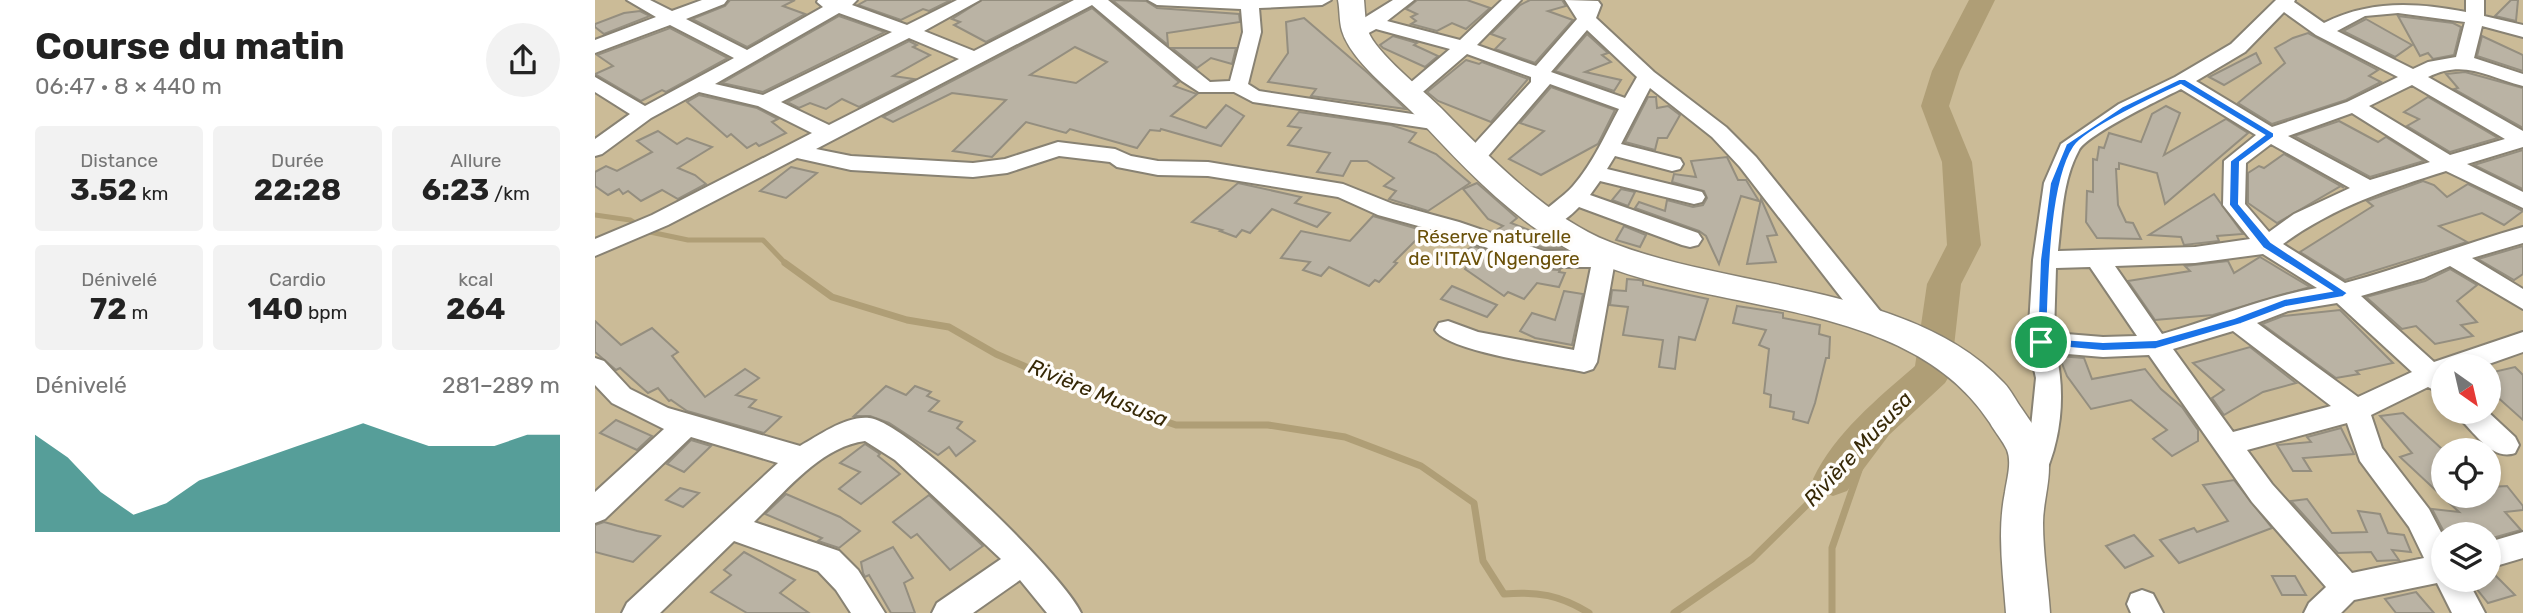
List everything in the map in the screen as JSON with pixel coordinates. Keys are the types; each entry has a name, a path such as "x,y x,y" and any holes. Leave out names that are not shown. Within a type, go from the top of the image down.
{"street":[{"path":"636,0 748,58"},
{"path":"595,47 718,0"},
{"path":"765,102 971,0"},
{"path":"607,237 660,220 1088,0"},
{"path":"1097,0 1206,88 1238,86 1253,96 1439,124"},
{"path":"1157,0 1237,3 1322,0"},
{"path":"1359,19 1405,0"},
{"path":"1410,93 1513,0"},
{"path":"1574,0 1590,9 1647,76 1719,132 1748,162 1876,324"},
{"path":"595,149 644,114 748,58 835,2 939,42 975,59"},
{"path":"2028,613 2022,512 2044,437 2049,378 2041,342 2045,260 2055,183 2071,144 2126,108 2182,81 2238,48 2286,2 2323,31 2413,77 2523,140"},
{"path":"1237,3 1252,32 1238,86"},
{"path":"2323,31 2354,14 2382,8 2475,9 2523,31"},
{"path":"1475,157 1541,83 1540,73 1590,9"},
{"path":"2464,61 2475,9"},
{"path":"1359,19 1464,47 1629,106"},
{"path":"1359,19 1410,93 1439,124 1548,220 1594,249 1610,258 1646,269 1750,293 1797,299 1876,324 1932,346 1988,389 2011,421 2027,448 2027,490"},
{"path":"2431,364 2343,293 2267,245 2234,205 2235,161 2270,135 2354,106 2435,66 2464,61 2523,80"},
{"path":"1548,220 1568,208 1594,173 1647,76"},
{"path":"2182,81 2270,135 2368,188"},
{"path":"595,83 644,114"},
{"path":"697,86 765,102 831,134"},
{"path":"2354,106 2447,163 2523,201"},
{"path":"2045,260 2195,255 2267,245 2302,219 2368,188 2523,140"},
{"path":"1609,148 1672,164"},
{"path":"795,151 851,163 972,170 1007,166 1058,149 1115,156 1125,162 1158,167 1208,169 1343,191 1386,210 1451,227 1543,259 1610,258"},
{"path":"1594,173 1694,197"},
{"path":"1576,198 1690,239"},
{"path":"2041,342 2103,347 2156,345 2237,321 2284,303 2343,293 2416,272 2451,256 2523,235"},
{"path":"2451,256 2523,300"},
{"path":"2096,257 2262,493 2346,588"},
{"path":"1448,330 1474,341 1584,362 1610,258"},
{"path":"2237,321 2356,410 2369,453 2419,518 2431,542"},
{"path":"2492,354 2523,342"},
{"path":"595,368 621,396 660,416 802,458"},
{"path":"2229,444 2356,410 2431,378"},
{"path":"2483,424 2505,445"},
{"path":"595,510 686,425"},
{"path":"638,613 802,458 815,448 849,432 869,429 905,452 948,489 1043,583 1065,613"},
{"path":"729,526 828,561 848,580 869,613"},
{"path":"2501,551 2523,545"},
{"path":"948,613 1021,562"},
{"path":"2320,613 2346,588 2431,570"},
{"path":"2457,592 2469,613"}],"green space":[{"name":"Réserve naturelle de l'ITAV (Ngengere","path":"595,0 2523,0 2523,613 595,613"}],"building":[{"path":"730,0 795,0 783,6 805,14 747,47 692,19 725,6"},
{"path":"867,0 951,0 901,20 858,5"},
{"path":"982,0 1068,0 986,42 954,25 960,22 952,19"},
{"path":"1112,0 1146,1 1157,8 1239,14 1240,22 1167,33 1168,45"},
{"path":"1417,0 1467,0 1490,8 1466,29 1452,23 1437,31 1411,24 1416,21 1411,17 1417,14 1406,9"},
{"path":"1530,0 1562,0 1566,6 1548,11 1573,20 1535,63 1495,49 1505,39 1491,34 1520,5"},
{"path":"2511,0 2518,0 2516,21 2495,16"},
{"path":"1092,8 1179,82 1174,86 1197,94 1171,116 1206,128 1226,105 1244,116 1221,146 1161,129 1150,130 1137,148 1070,129 1066,133 1026,122 992,157 953,151 1006,100 952,93 893,122 883,117","holes":["1075,47 1107,62 1076,83 1030,75"]},
{"path":"640,11 650,16 604,34 595,27 595,24 624,13"},
{"path":"839,16 885,32 763,92 722,83"},
{"path":"2398,16 2453,23 2461,27 2454,55 2433,59 2428,53 2420,56"},
{"path":"1304,18 1406,109 1311,96 1316,89 1268,82 1288,53 1286,22"},
{"path":"2366,19 2412,45 2395,57 2343,31"},
{"path":"670,28 728,58 666,92 662,90 641,101 595,74 613,66 597,55"},
{"path":"2308,33 2378,70 2369,76 2381,82 2346,100 2272,124 2238,103 2285,63 2275,48"},
{"path":"1587,34 1608,53 1602,55 1611,62 1585,72 1621,80 1614,91 1555,71"},
{"path":"1393,36 1417,43 1414,45 1438,56 1425,67 1380,45"},
{"path":"2482,36 2523,55 2523,71 2477,56"},
{"path":"909,41 917,45 913,47 930,55 893,76 914,79 859,107 842,99 826,109 810,103 799,108 787,102"},
{"path":"1172,48 1236,48 1232,64 1211,58 1197,68"},
{"path":"2256,53 2261,63 2224,85 2209,77"},
{"path":"1466,60 1479,64 1482,62 1528,79 1491,122 1438,101 1427,92"},
{"path":"2465,72 2523,88 2523,128 2454,89 2458,88 2446,74"},
{"path":"1551,87 1615,110 1598,144 1541,175 1509,159 1544,131 1520,123"},
{"path":"699,95 757,108 778,119 772,122 786,133 759,146 756,143 747,148 731,134 727,137 687,102"},
{"path":"1648,97 1656,97 1657,108 1668,106 1680,115 1667,138 1658,138 1655,150 1625,142"},
{"path":"2428,97 2498,138 2450,152 2407,126 2419,119 2404,112"},
{"path":"2166,106 2180,113 2164,155 2226,119 2248,133 2165,204 2157,173 2119,163 2119,169 2116,169 2118,205 2126,222 2133,223 2141,239 2097,238 2086,222 2087,191 2093,192 2093,159 2097,160 2099,147 2104,148 2109,133 2141,142 2152,114"},
{"path":"1299,112 1391,125 1416,133 1409,142 1436,154 1470,183 1428,211 1389,199 1396,191 1384,186 1394,178 1367,161 1351,161 1343,176 1317,172 1330,153 1288,145 1301,128 1288,126"},
{"path":"2339,121 2378,142 2386,137 2424,161 2370,177 2294,136"},
{"path":"658,131 677,144 687,138 712,147 678,168 695,175 706,184 678,199 662,190 641,201 628,191 623,194 619,189 608,195 595,186 595,172 606,166 617,171 652,152 637,141"},
{"path":"2523,150 2523,189 2474,165"},
{"path":"2284,154 2341,186 2277,223 2248,203 2248,173 2259,166 2264,168"},
{"path":"1727,157 1738,180 1746,180 1759,201 1741,196 1719,264 1706,236 1699,231 1635,208 1639,202 1665,211 1667,200 1693,207 1703,205 1707,198 1704,191 1672,182 1674,174 1696,177 1691,161"},
{"path":"791,167 817,173 786,198 760,191"},
{"path":"2423,181 2434,185 2447,197 2468,184 2523,211 2504,225 2482,213 2439,226 2467,242 2345,280 2300,252 2373,206 2367,201"},
{"path":"1238,183 1301,197 1295,203 1330,213 1317,227 1272,209 1250,233 1242,230 1236,237 1220,231 1222,230 1192,222"},
{"path":"1477,183 1517,218 1511,223 1539,234 1561,248 1544,248 1495,231 1503,226 1488,219 1463,189"},
{"path":"1621,189 1635,192 1628,206 1612,200"},
{"path":"2214,194 2243,234 2217,236 2219,241 2184,245 2181,237 2149,235"},
{"path":"1761,199 1777,235 1767,236 1776,262 1747,264"},
{"path":"1373,216 1425,231 1394,262 1397,263 1379,282 1375,280 1369,286 1329,267 1321,276 1303,270 1310,262 1281,258 1301,231 1350,241"},
{"path":"1624,226 1646,235 1640,247 1616,240"},
{"path":"1473,246 1542,269 1565,273 1559,287 1537,283 1524,299 1508,292 1504,296 1465,269 1468,265 1454,258"},
{"path":"2523,246 2523,274 2514,280 2478,259"},
{"path":"2260,257 2310,287 2213,315 2155,320 2128,281 2190,271 2185,266 2228,261 2234,273"},
{"path":"2450,269 2477,285 2457,301 2477,322 2461,325 2473,336 2435,344 2416,326 2402,329 2366,297 2425,281"},
{"path":"1627,279 1708,299 1695,340 1679,337 1675,369 1659,367 1663,340 1623,335 1628,307 1610,305 1612,290 1626,291"},
{"path":"1452,286 1497,305 1487,317 1441,299"},
{"path":"1564,291 1583,294 1572,345 1535,338 1520,331 1532,313 1555,320"},
{"path":"1737,306 1783,313 1783,318 1820,325 1819,334 1830,337 1829,358 1826,358 1808,423 1793,419 1794,412 1770,407 1771,395 1764,393 1769,349 1759,345 1766,330 1733,323"},
{"path":"2340,310 2393,363 2336,378 2262,324 2283,316"},
{"path":"595,321 621,345 652,328 678,352 672,356 705,397 745,369 759,378 736,395 756,400 749,407 781,417 764,433 687,411 669,401 658,388 648,393 620,368 616,370 595,352"},
{"path":"2250,347 2296,383 2263,392 2224,415 2212,398 2224,390 2193,363"},
{"path":"2059,356 2084,358 2092,379 2145,369 2161,389 2182,407 2198,430 2198,441 2172,456 2153,439 2167,430 2131,400 2091,409 2067,376"},
{"path":"2515,367 2523,375 2523,420 2501,400 2501,370"},
{"path":"886,386 906,395 915,386 931,392 927,396 939,401 929,411 962,422 957,428 975,441 956,456 949,447 938,455 889,423 870,416 854,416"},
{"path":"2403,413 2431,439 2431,486 2400,457 2412,453 2380,416"},
{"path":"616,420 652,436 637,450 600,433"},
{"path":"2341,428 2354,454 2303,458 2311,471 2293,471 2277,445 2311,442 2307,437"},
{"path":"691,440 711,446 684,472 667,464"},
{"path":"865,444 880,454 878,456 900,474 861,504 839,489 860,472 840,463"},
{"path":"2234,480 2272,528 2179,563 2160,540 2194,528 2197,532 2228,521 2203,485"},
{"path":"2501,486 2507,486 2523,506 2523,510 2505,512 2521,530 2501,536 2501,522 2439,522 2432,509 2459,512 2455,508 2501,508"},
{"path":"680,488 699,493 683,507 666,500"},
{"path":"786,494 840,517 860,531 839,548 818,541 822,538 765,514"},
{"path":"929,495 983,546 950,570 917,534 911,538 893,522"},
{"path":"2307,499 2332,533 2367,532 2358,511 2380,514 2388,533 2404,535 2411,552 2392,550 2399,560 2377,561 2371,552 2338,553 2291,501"},
{"path":"604,522 660,536 633,562 595,552 595,525"},
{"path":"2134,535 2153,556 2125,568 2106,546"},
{"path":"893,547 913,578 904,583 915,613 891,613 869,575 865,577 863,573 861,562"},
{"path":"744,552 795,580 780,593 809,613 747,613 711,592 731,575 724,570"},
{"path":"2272,576 2295,576 2306,595 2282,595"},
{"path":"2501,581 2515,595 2488,603 2479,592 2501,592"},
{"path":"2416,592 2434,613 2396,613 2385,599"}],"waterway":[{"name":"Rivière Mususa","path":"1833,479 1875,424 1932,373 1944,284 1964,245 1957,162 1935,106 1946,71 1982,0"},
{"name":"Rivière Mususa","path":"595,215 630,220 650,232 688,240 763,240 785,263"},
{"name":"Rivière Mususa","path":"785,263 832,297 907,320 949,327 996,354 1105,401 1176,425 1268,425 1345,437 1421,466 1474,503 1483,561 1504,594 1548,596 1568,602 1589,613"},
{"path":"1832,613 1832,548 1875,424"},
{"name":"Rivière Mususa","path":"1674,613 1752,559 1833,479"}],"route":[{"path":"2182,81 2270,135 2235,161 2234,205 2267,245 2343,293 2284,303 2237,321 2156,345 2103,347 2041,342 2045,260 2055,183 2071,144 2101,122 2182,81"}]}
